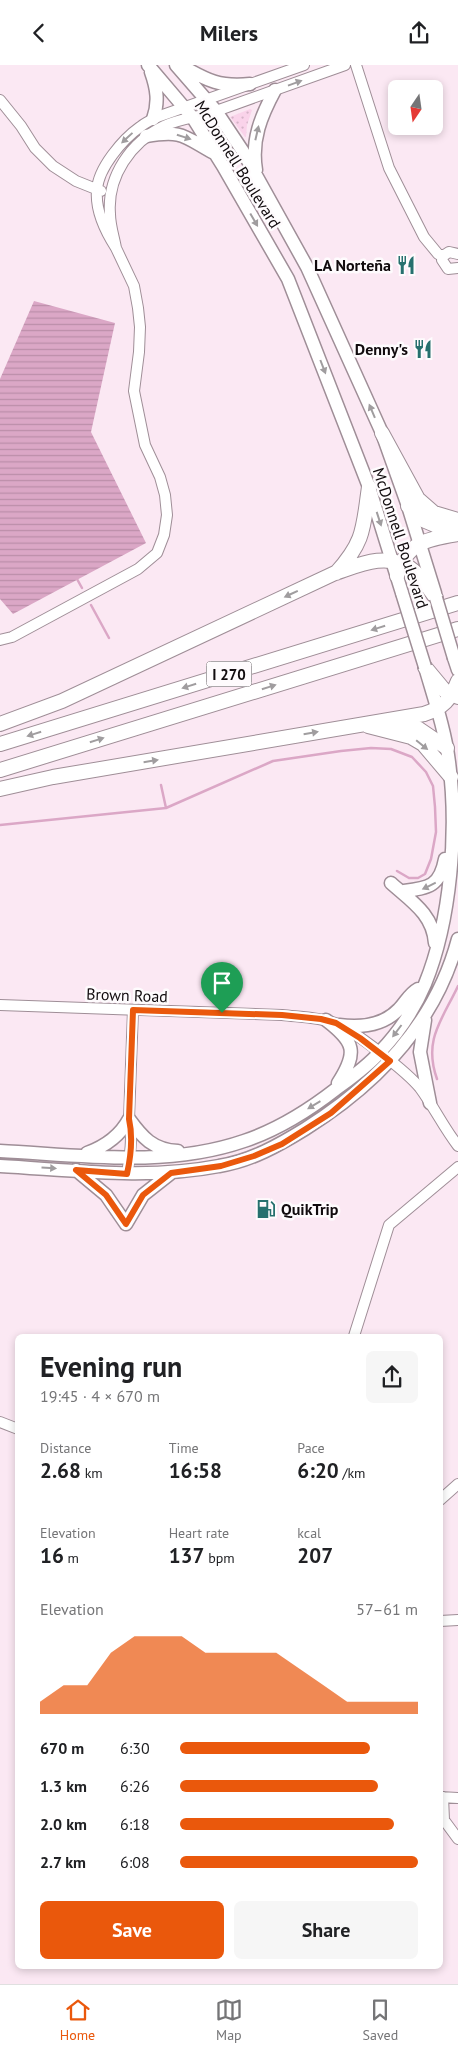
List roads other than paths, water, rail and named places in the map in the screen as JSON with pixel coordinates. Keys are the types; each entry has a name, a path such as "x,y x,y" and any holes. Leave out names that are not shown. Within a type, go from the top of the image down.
{"highway":[{"path":"382,433 422,503 458,529"},
{"path":"335,573 353,553 359,543 369,487"},
{"path":"408,506 423,520 458,529"},
{"path":"396,567 411,549 419,544 458,529"},
{"path":"0,724 62,701 335,573 367,562 377,560 396,567 410,568 429,585 436,598"},
{"name":"I 270","path":"0,744 458,603"},
{"name":"I 270","path":"0,770 458,629"},
{"path":"425,667 445,691 455,696"},
{"path":"0,789 53,777 424,714 437,709 455,696 458,681"},
{"path":"389,720 419,729 447,748"},
{"path":"360,725 411,737 424,744 451,777"}],"main road":[{"name":"McDonnell Boulevard","path":"148,65 189,113 217,155 288,279 369,487 396,567 447,748 453,810 450,876 434,956 425,985 385,1057"},
{"path":"148,65 158,99 153,119"},
{"name":"McDonnell Boulevard","path":"178,65 216,111 258,180 307,267 382,433 408,506 429,585"},
{"path":"178,65 204,79 219,84 231,86 250,84"},
{"path":"258,180 254,159 255,139 263,114 275,90"},
{"path":"146,136 166,133 183,135 217,155"},
{"name":"McDonnell Boulevard","path":"436,598 456,664"},
{"path":"404,891 423,889 436,882 443,873 447,827 453,810"},
{"path":"391,883 428,919 434,932 434,956"},
{"path":"0,1166 127,1174 171,1173 221,1166 254,1156 282,1144 331,1113 417,1027 439,992 454,958 458,939"},
{"path":"339,1025 365,1026 389,1019 400,1009 411,993 425,985"},
{"path":"428,1011 423,1028 420,1052 430,1103"},
{"path":"326,1021 345,1036 352,1052 346,1070 332,1093"},
{"path":"0,1151 130,1157 176,1155 244,1141 290,1119 385,1057"},
{"path":"83,1155 109,1143 123,1131 129,1119 142,1137 154,1145 170,1151 195,1152"},
{"path":"76,1170 106,1195 126,1224 143,1195 171,1173"}],"street":[{"path":"116,248 110,214 110,195 114,180 127,154 146,136 189,113 207,100 304,65"},
{"path":"0,640 12,637 138,569 157,553 164,535 167,515 165,495 160,477 145,445 134,391 139,352 140,327 138,309 134,286 116,248 104,229 97,189 102,172 119,146 140,126 153,119 216,111 345,65"},
{"path":"356,65 388,168 424,237 438,254 443,256"},
{"path":"0,100 21,126 34,148 53,166 76,181 110,195"},
{"path":"443,256 449,252 458,254"},
{"path":"443,256 443,264 448,269 458,268"},
{"name":"Brown Road","path":"0,1005 282,1015 326,1021 339,1025 385,1057 418,1087 458,1146"},
{"path":"127,1174 130,1157 131,1128 129,1119 133,1010"},
{"path":"355,1334 389,1225 458,1167"},
{"path":"0,1422 15,1428"},
{"path":"443,1496 458,1484"},
{"path":"443,1621 458,1620"},
{"path":"443,1797 458,1798"},
{"path":"443,1808 444,1820 458,1839"}],"waterway":[{"path":"77,579 82,588"},
{"path":"91,605 109,638"},
{"path":"0,825 166,808 273,761 341,751 371,748 391,749 412,757 426,772 433,786 435,807 436,832 431,859 425,874 418,878 409,878 397,871"},
{"path":"161,785 166,808"},
{"path":"437,1079 433,1065 433,1041 458,986"}],"place":[{"name":"LA Norteña","path":"406,265"},
{"name":"Denny's","path":"423,349"},
{"name":"QuikTrip","path":"266,1209"}]}
